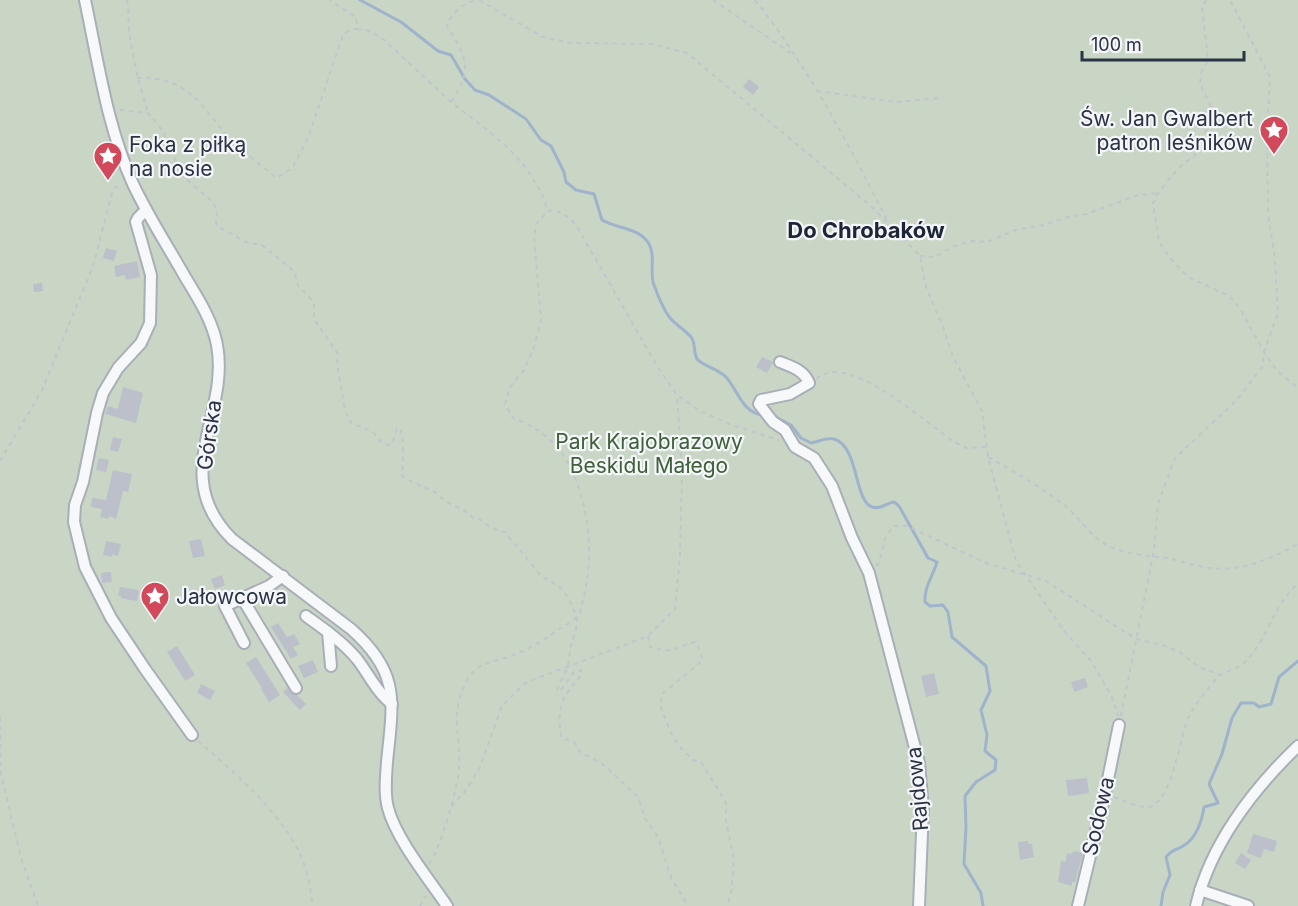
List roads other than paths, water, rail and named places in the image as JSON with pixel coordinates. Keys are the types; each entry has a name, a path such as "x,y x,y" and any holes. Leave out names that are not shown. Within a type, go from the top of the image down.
{"street":[{"name":"Górska","path":"86,0 108,108 131,181 204,309 217,345 217,379 204,448 203,489 208,507 232,539 351,628 368,645 386,673 391,687 392,704 386,800 396,828 447,906"},
{"path":"146,210 136,222 152,274 150,323 141,343 118,368 104,393 97,413 83,482 75,506 74,522 85,567 111,618 192,735"},
{"name":"Rajdowa","path":"780,362 800,371 807,377 809,383 790,394 761,400 759,404 773,422 785,430 795,447 814,458 832,486 852,538 869,573 884,623 894,674 911,731 922,787 922,862 919,906"},
{"path":"244,643 225,606 269,586 283,576"},
{"path":"242,598 296,688"},
{"path":"306,616 328,632 355,657 384,697 392,704"},
{"path":"328,632 331,666"},
{"name":"Sodowa","path":"1078,906 1119,725"},
{"path":"1196,906 1200,890 1217,850 1262,784 1298,746"},
{"path":"1200,890 1248,906"}],"waterway":[{"path":"360,0 401,22 438,51 451,55 465,79 475,90 489,95 526,119 541,140 551,146 564,172 566,182 576,190 594,194 602,220 634,231 645,238 651,249 652,275 659,298 670,318 693,339 697,359 725,376 751,411 765,415"},
{"path":"774,416 791,425 801,438 811,443 834,439 842,444 848,452 866,503 875,508 894,502 899,506 928,558 937,562 927,586 925,602 930,606 943,605 948,612 952,637 986,666 990,691 981,710 987,735 985,751 996,760 995,770 976,782 965,796 964,864 981,893 983,906"},
{"path":"1161,906 1163,892 1170,875 1166,857 1188,843 1195,834 1204,807 1218,803 1209,784 1222,754 1232,718 1241,703 1254,703 1259,707 1271,704 1279,677 1298,661"}],"place":[{"name":"Św. Jan Gwalbert patron leśników","path":"1274,156"},
{"name":"Foka z piłką na nosie","path":"108,182"},
{"name":"Jałowcowa","path":"155,622"}],"district":[{"name":"Do Chrobaków","path":"866,230"}],"park label":[{"name":"Park Krajobrazowy Beskidu Małego","path":"649,453"}]}
